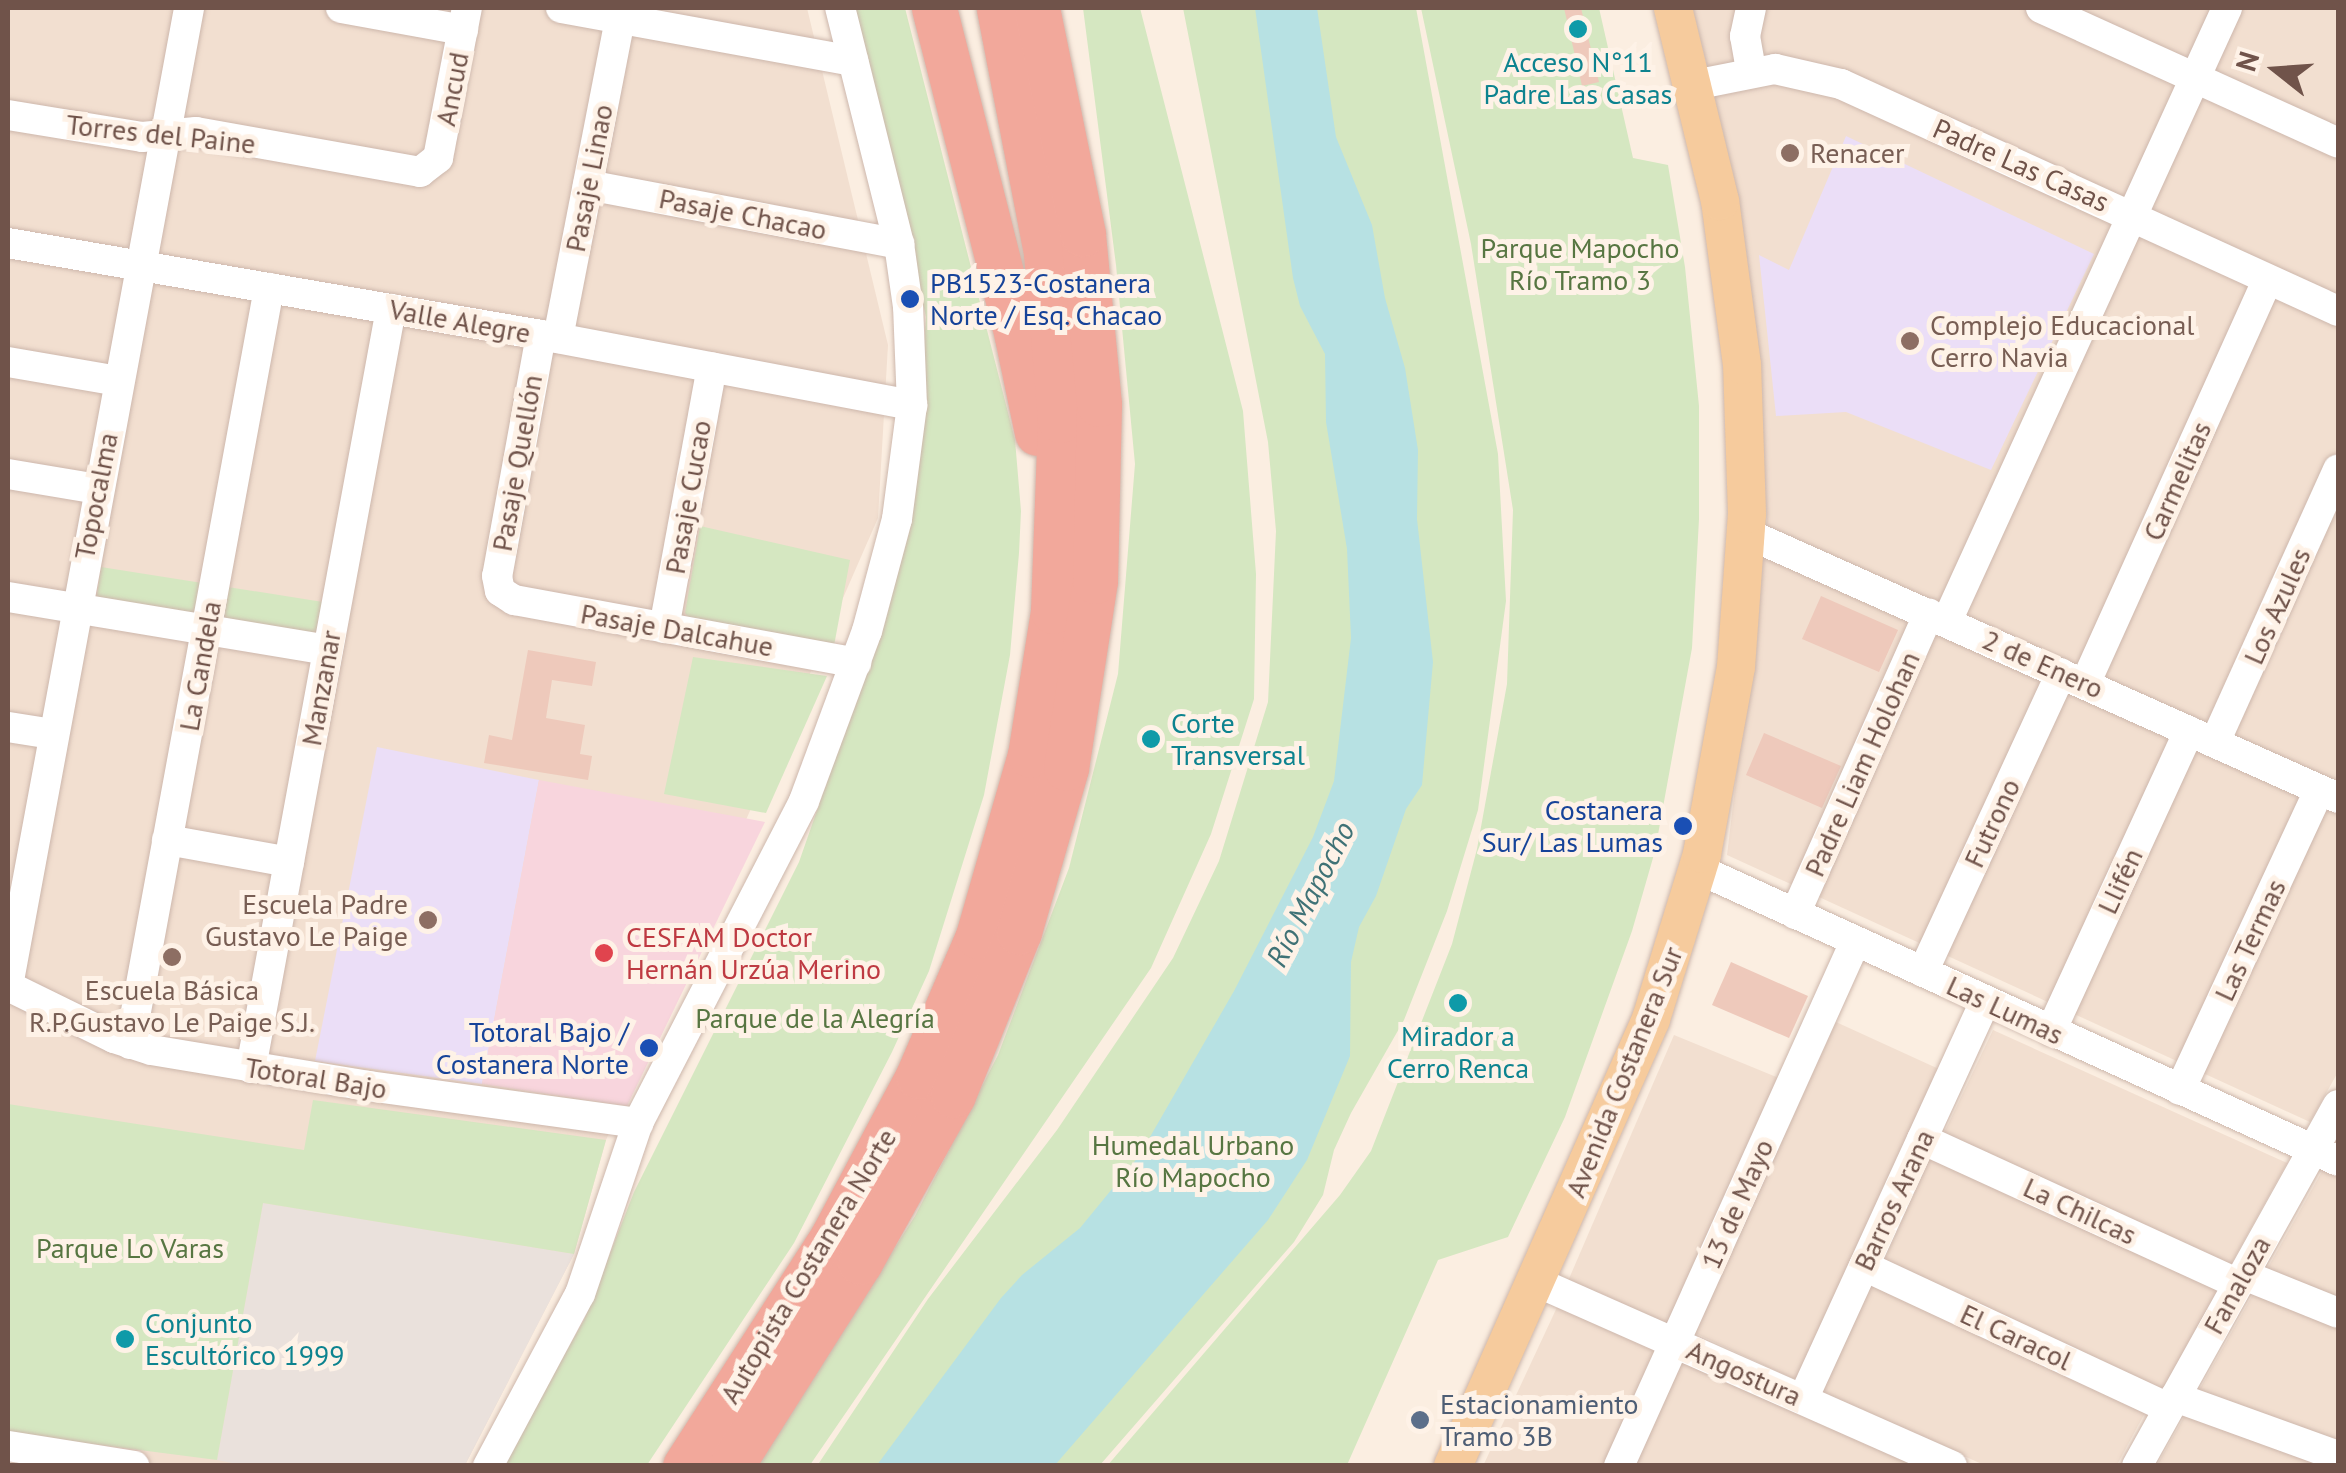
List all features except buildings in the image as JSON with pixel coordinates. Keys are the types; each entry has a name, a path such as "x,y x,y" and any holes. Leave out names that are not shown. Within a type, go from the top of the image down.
{"highway":[{"path":"934,8 1031,398 1053,611"},
{"name":"Autopista Costanera Norte","path":"684,1466 833,1236 944,1021 988,907 1015,816 1042,690 1053,611 1061,450 1054,320 1027,141 998,8"},
{"name":"Autopista Costanera Norte","path":"731,1466 868,1250 952,1095 1008,965 1056,806 1086,660 1100,477 1094,336 1066,138 1038,8"},
{"path":"1058,8 1066,138"}],"main road":[{"name":"Avenida Costanera Sur","path":"1454,1466 1645,1034 1698,870 1736,667 1746,534 1742,366 1732,273 1694,84 1673,8"}],"street":[{"path":"341,8 465,19"},
{"path":"561,8 853,60"},
{"path":"488,1466 580,1294 638,1123 798,814 856,663 897,519 912,405 908,306 899,244 840,8"},
{"path":"1751,8 1744,36 1752,70"},
{"path":"2041,8 2338,144"},
{"name":"Padre Liam Holohan","path":"1796,914 2132,215 2227,8"},
{"name":"Topocalma","path":"8,986 19,857 52,734 165,135 180,9"},
{"name":"Pasaje Linao","path":"550,336 588,185 620,18"},
{"name":"Ancud","path":"431,167 440,152 465,19"},
{"name":"Padre Las Casas","path":"1694,84 1752,70 1787,69 1841,84 2338,311"},
{"name":"Torres del Paine","path":"8,115 133,136 196,132 414,171 431,167"},
{"name":"Pasaje Chacao","path":"588,185 899,244"},
{"name":"Valle Alegre","path":"8,242 550,336 912,405"},
{"name":"Carmelitas","path":"2073,678 2268,279"},
{"name":"La Candela","path":"130,1044 269,288"},
{"name":"Manzanar","path":"251,1068 391,309"},
{"name":"Pasaje Quellón","path":"500,591 497,576 550,336"},
{"path":"8,362 118,381"},
{"name":"Pasaje Cucao","path":"664,628 712,367"},
{"name":"Los Azules","path":"2202,737 2338,470"},
{"path":"8,474 98,489"},
{"name":"2 de Enero","path":"1746,534 2329,794"},
{"name":"Pasaje Dalcahue","path":"500,591 514,600 856,663"},
{"path":"8,597 328,650"},
{"name":"Futrono","path":"1922,972 2073,678"},
{"path":"8,726 52,734"},
{"name":"Llifén","path":"2051,1031 2202,737"},
{"name":"Las Termas","path":"2180,1090 2329,794"},
{"path":"167,840 289,862"},
{"name":"Las Lumas","path":"1698,870 2326,1156"},
{"name":"13 de Mayo","path":"1618,1466 1855,942"},
{"name":"Totoral Bajo","path":"8,986 130,1044 251,1068 638,1123"},
{"name":"Barros Arana","path":"1803,1399 1985,1001"},
{"name":"Fanaloza","path":"2136,1466 2241,1279 2326,1156 2338,1105"},
{"name":"La Chilcas","path":"1922,1138 2241,1279 2338,1314"},
{"name":"El Caracol","path":"1864,1266 2172,1402 2338,1456"},
{"name":"Angostura","path":"1536,1282 1952,1466"},
{"path":"8,1446 134,1466"}],"shaded area":[{"path":"8,8 807,8 888,345 878,518 606,1140 574,1254 465,1465 8,1466"},
{"path":"1692,8 2338,8 2338,1072 2310,1122 1727,855 1767,521 1757,361 1712,85"},
{"name":"Complejo Educacional Cerro Navia","path":"1846,136 2094,254 1991,470 1846,412 1776,416 1759,255 1789,270"},
{"name":"Escuela Padre Gustavo Le Paige","path":"377,747 539,780 482,1084 315,1061"},
{"name":"CESFAM Doctor Hernán Urzúa Merino","path":"539,780 765,822 627,1106 482,1084"},
{"path":"1836,1022 1941,1070 1800,1376 1794,1379 1695,1333"},
{"path":"1993,1030 2287,1163 2230,1266 1944,1133"},
{"path":"1674,1035 1786,1081 1670,1335 1565,1288"},
{"path":"2338,1143 2338,1465 2157,1465"},
{"path":"1930,1158 2220,1288 2163,1391 1883,1263"},
{"path":"263,1203 574,1254 465,1465 247,1466 217,1460"},
{"path":"1878,1284 2147,1409 2117,1465 1984,1465 1822,1392 1869,1285"},
{"path":"1559,1303 1920,1466 1483,1466"}],"green space":[{"name":"Parque de la Alegría","path":"847,8 905,8 1015,440 1021,511 1019,553 1010,655 984,795 929,971 892,1052 794,1243 647,1465 501,1466 584,1320 634,1192 799,862 843,736 915,476 926,317 881,123"},
{"path":"1083,8 1140,8 1243,411 1256,574 1254,699 1211,834 1151,968 810,1465 755,1466 915,1216 998,1055 1069,868 1118,674 1135,464 1116,265"},
{"name":"Humedal Urbano Río Mapocho","path":"1183,8 1416,8 1498,454 1506,601 1478,810 1447,911 1404,1020 1351,1113 1334,1150 1323,1195 1294,1242 1100,1465 817,1466 928,1299 1057,1130 1173,958 1219,861 1268,702 1276,531 1268,442"},
{"name":"Parque Mapocho Río Tramo 3","path":"1421,8 1599,8 1633,158 1668,165 1685,267 1699,406 1699,519 1692,648 1655,851 1632,931 1565,1117 1508,1237 1438,1260 1347,1465 1107,1466 1340,1195 1371,1151 1452,944 1477,849 1507,684 1513,510 1471,244"},
{"path":"700,526 850,560 833,651 694,626 685,613"},
{"path":"101,567 323,602 317,637 96,602"},
{"path":"693,657 827,676 766,813 664,794"},
{"name":"Parque Lo Varas","path":"313,1100 606,1140 574,1254 263,1203 217,1460 8,1433 8,1104 304,1150"}],"water":[{"name":"Río Mapocho","path":"1255,8 1317,8 1336,137 1372,225 1385,298 1405,368 1418,450 1417,519 1433,662 1422,785 1406,809 1376,896 1359,927 1351,962 1350,1056 1307,1160 1268,1220 1055,1465 877,1465 1001,1298 1022,1275 1080,1228 1139,1156 1234,991 1313,837 1334,781 1351,638 1347,549 1326,422 1325,354 1300,306 1293,278"}],"place":[{"name":"Acceso N°11 Padre Las Casas","path":"1578,29"},
{"name":"Renacer","path":"1790,153"},
{"name":"PB1523-Costanera Norte / Esq. Chacao","path":"910,299"},
{"name":"Complejo Educacional Cerro Navia","path":"1910,341"},
{"name":"Corte Transversal","path":"1151,739"},
{"name":"Costanera Sur/ Las Lumas","path":"1683,826"},
{"name":"Escuela Padre Gustavo Le Paige","path":"428,920"},
{"name":"CESFAM Doctor Hernán Urzúa Merino","path":"604,953"},
{"name":"Escuela Básica R.P.Gustavo Le Paige S.J.","path":"172,957"},
{"name":"Mirador a Cerro Renca","path":"1458,1003"},
{"name":"Totoral Bajo / Costanera Norte","path":"649,1048"},
{"name":"Conjunto Escultórico 1999","path":"125,1339"},
{"name":"Estacionamiento Tramo 3B","path":"1420,1420"}]}
